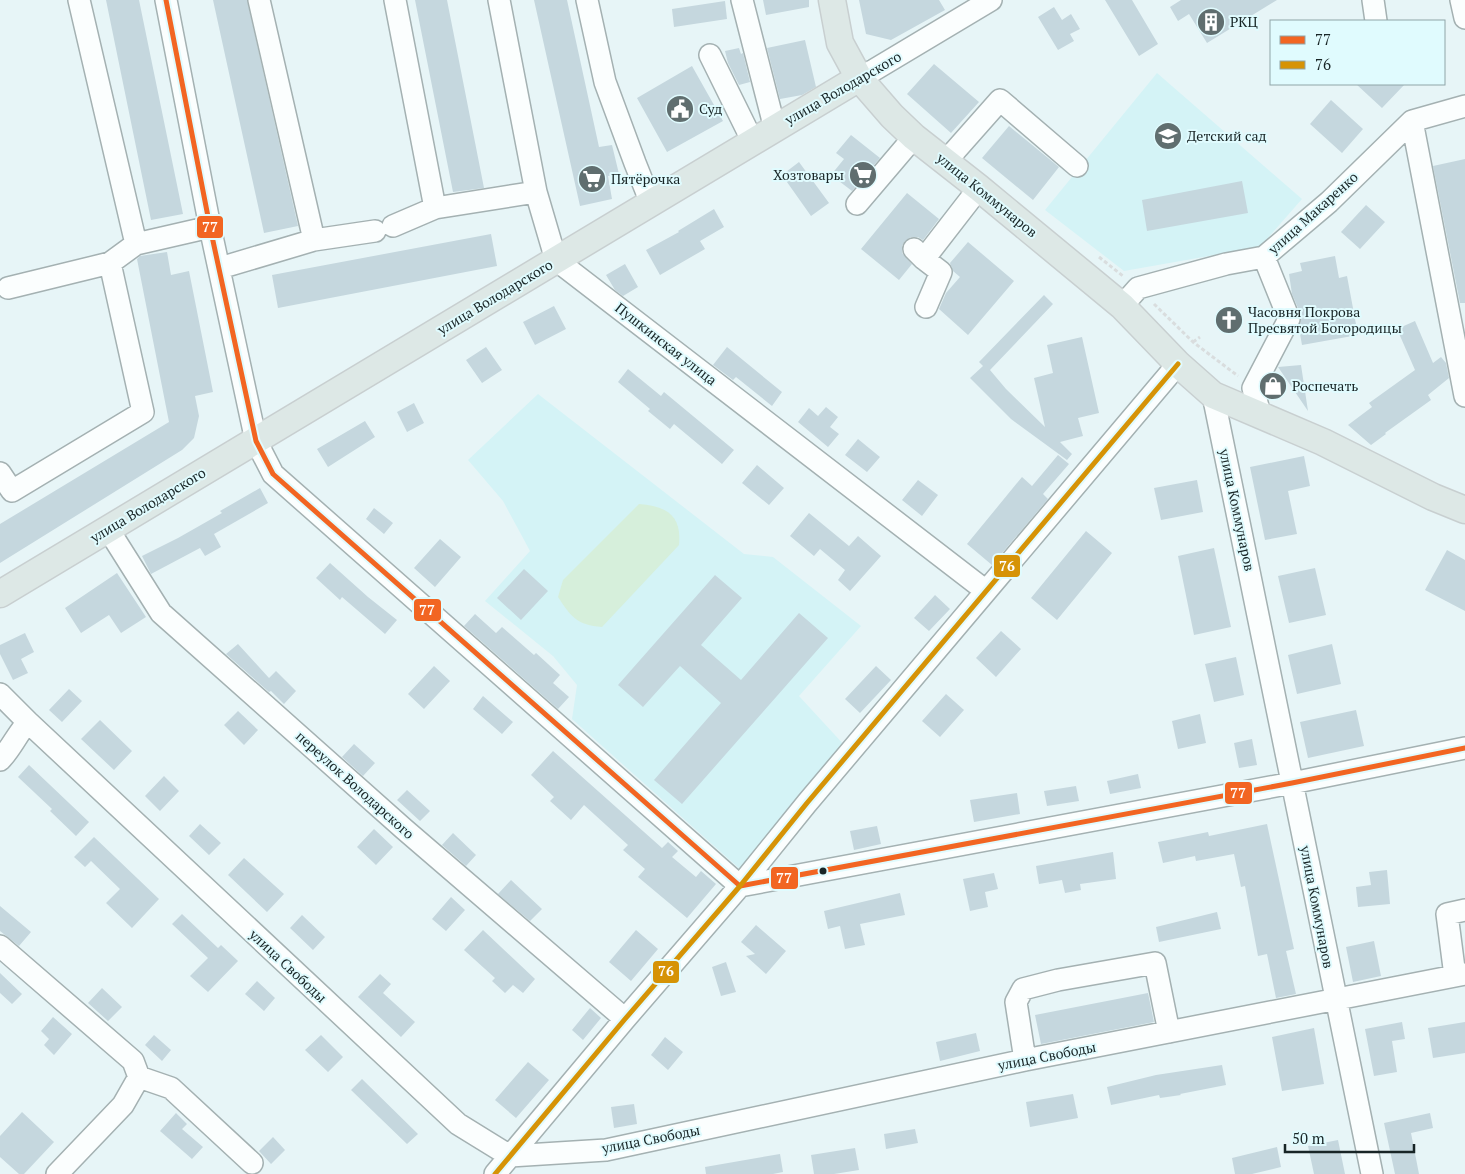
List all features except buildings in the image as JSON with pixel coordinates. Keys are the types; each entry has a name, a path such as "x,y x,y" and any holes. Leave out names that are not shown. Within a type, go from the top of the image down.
{"main road":[{"name":"улица Коммунаров","path":"832,0 840,43 859,78 892,116 1122,306 1178,364 1214,395"},
{"name":"улица Володарского","path":"0,594 859,78"},
{"path":"1214,395 1323,442 1433,497 1465,510"}],"street":[{"path":"79,0 136,244"},
{"path":"166,0 210,227 256,440 273,474 740,886"},
{"path":"259,0 314,240"},
{"path":"394,0 434,208"},
{"path":"499,0 536,192 556,260"},
{"path":"587,0 605,82 651,203"},
{"path":"742,0 775,128"},
{"name":"улица Володарского","path":"859,78 992,0"},
{"path":"1373,0 1376,20"},
{"path":"1461,0 1465,18"},
{"path":"710,55 753,142"},
{"path":"946,161 1000,100 1077,166"},
{"name":"улица Макаренко","path":"1122,306 1138,288 1226,264 1264,257 1329,202 1412,121 1465,106"},
{"path":"1412,121 1458,313 1465,396"},
{"path":"858,204 914,136"},
{"path":"926,307 941,272 919,254 979,188"},
{"path":"220,268 314,240 384,228 434,208 536,192"},
{"path":"8,288 110,263 136,244 210,227"},
{"path":"1260,414 1253,388 1289,319 1264,257"},
{"name":"Пушкинская улица","path":"556,260 986,591"},
{"path":"0,473 12,491 143,412 110,263"},
{"path":"494,1174 740,886 813,796 1178,364"},
{"name":"улица Коммунаров","path":"1214,395 1372,1174"},
{"name":"переулок Володарского","path":"108,529 161,613 404,829 625,1019"},
{"name":"улица Свободы","path":"0,694 458,1124 510,1156 606,1150 1025,1060 1460,975"},
{"path":"0,760 28,722"},
{"path":"740,886 1292,783 1465,748"},
{"path":"1460,975 1447,914 1465,910"},
{"path":"0,946 133,1061 140,1077 171,1088 252,1163"},
{"path":"1025,1060 1016,1002 1023,989 1058,980 1155,963 1169,1032"},
{"path":"57,1174 123,1105 140,1077"}],"path":[{"path":"1193,342 1200,337"}],"shaded area":[{"name":"Детский сад","path":"1157,73 1302,199 1260,247 1124,271 1045,210"},
{"path":"538,394 744,554 773,557 861,626 799,696 846,747 741,870 572,719 577,685 553,656 485,601 530,551 503,501 468,460"}],"green space":[{"path":"639,504 657,507 675,519 678,526 679,545 602,627 581,622 571,615 558,597 563,580"}],"transit line":[{"name":"77","path":"166,0 210,227 256,441 273,474 740,886 1292,783 1465,748"},
{"name":"76","path":"495,1174 740,886 807,803 1178,364"}],"place":[{"name":"РКЦ","path":"1211,22"},
{"name":"Суд","path":"680,109"},
{"name":"Детский сад","path":"1168,136"},
{"name":"Хозтовары","path":"863,175"},
{"name":"Пятёрочка","path":"592,179"},
{"name":"Часовня Покрова Пресвятой Богородицы","path":"1229,320"},
{"name":"Роспечать","path":"1273,386"}]}
